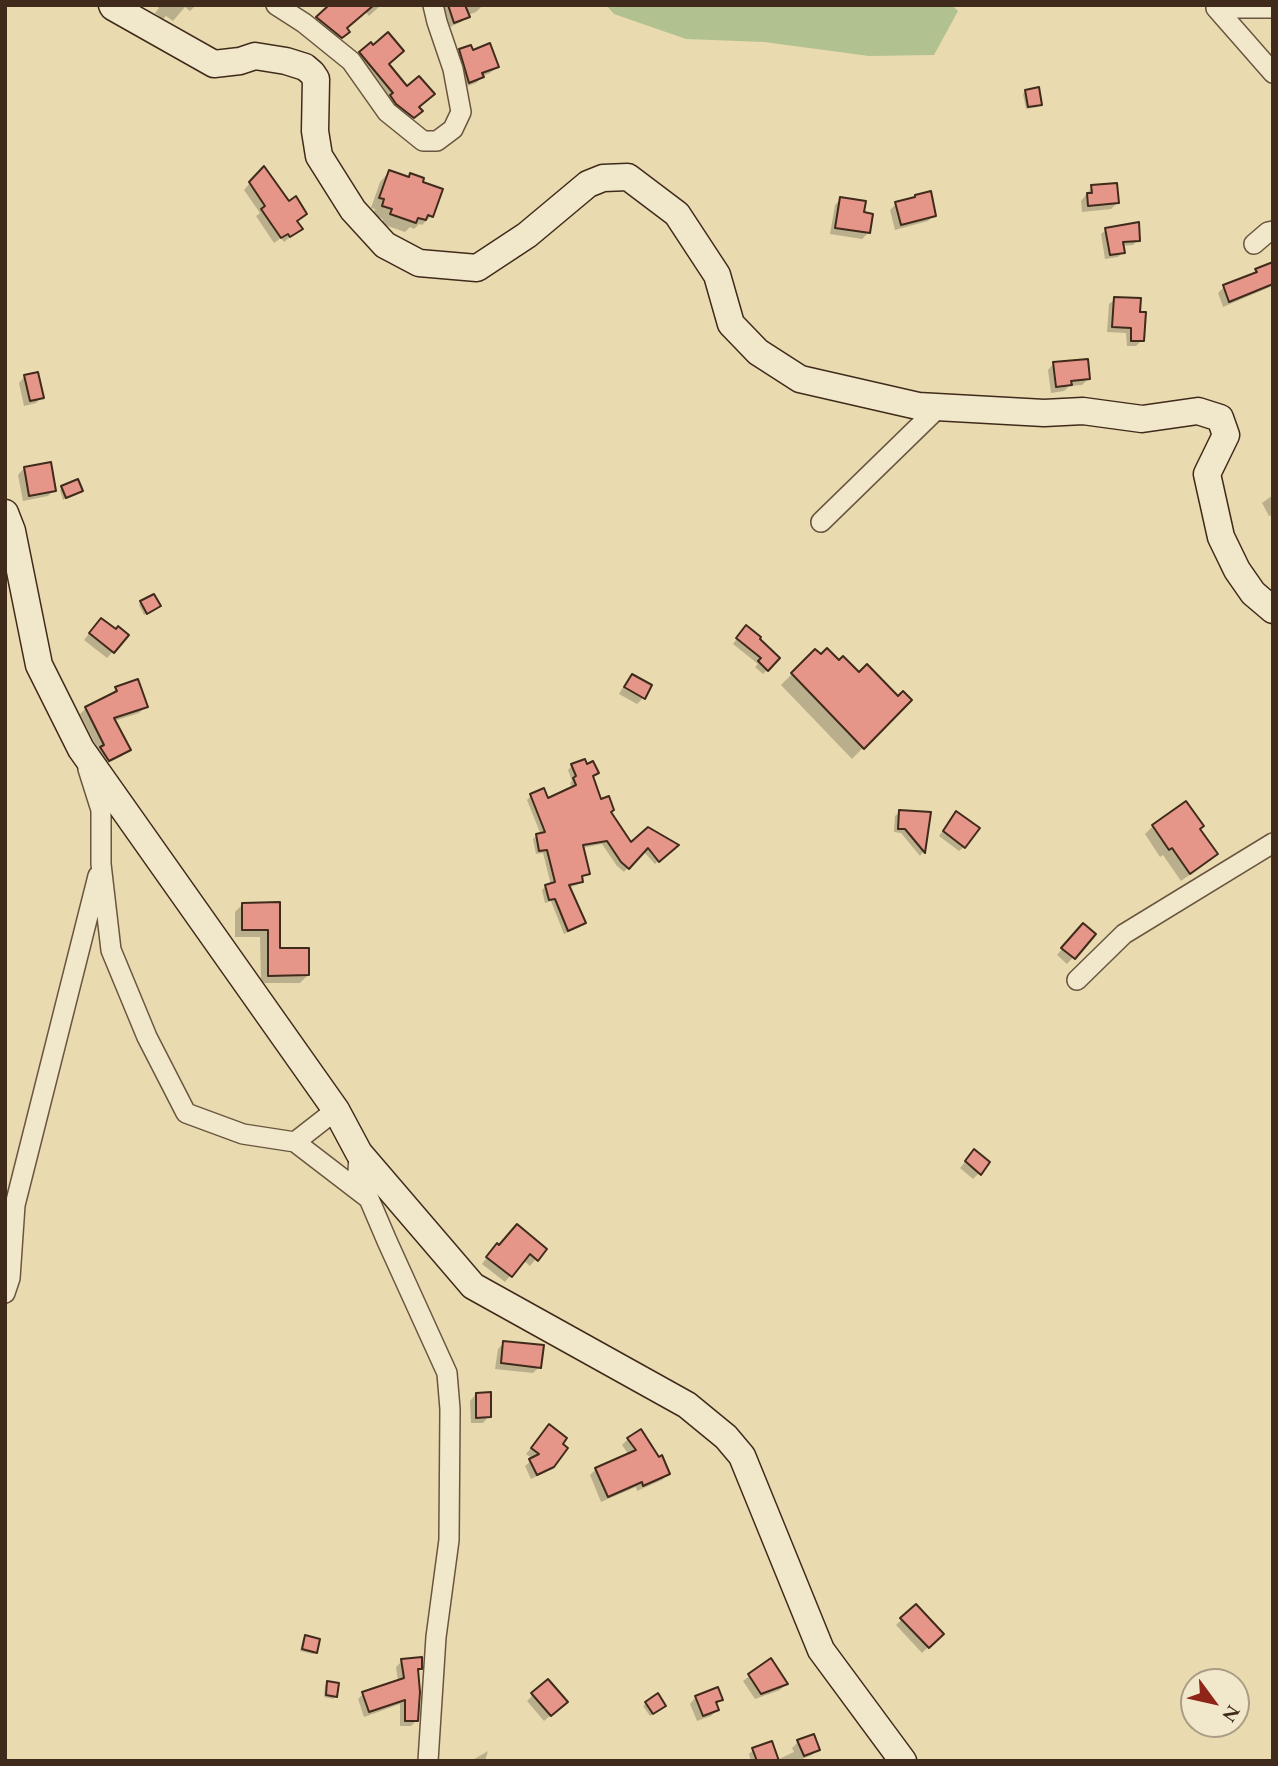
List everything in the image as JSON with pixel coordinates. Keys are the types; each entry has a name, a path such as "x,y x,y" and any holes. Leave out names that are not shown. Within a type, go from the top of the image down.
{"street":[{"path":"112,5 214,64 255,56 286,61 312,72 316,79 315,131 319,156 353,210 384,245 419,263 477,268 527,235 588,184 603,178 628,177 677,214 717,275 731,324 758,352 800,380 918,406 1044,413 1083,411 1142,419 1198,411 1220,418 1226,435 1207,474 1221,537 1237,570 1253,593 1273,610"},
{"path":"276,5 304,23 351,61 387,111 423,141 437,141 453,129 461,112 453,69 436,22 433,5"},
{"path":"1273,8 1216,8 1273,73"},
{"path":"1254,244 1273,231"},
{"path":"821,522 939,407"},
{"path":"5,513 12,531 10,554 39,665 81,749 101,810 101,864 111,950 147,1037 186,1113 243,1134 295,1142 369,1199"},
{"path":"81,749 336,1110 359,1153 473,1286 687,1405 726,1437 742,1456 821,1650 903,1761"},
{"path":"1077,980 1124,934 1273,843"},
{"path":"5,1293 10,1279 15,1205 101,864"},
{"path":"295,1142 336,1110"},
{"path":"359,1153 358,1173 447,1373 450,1409 449,1540 436,1637 428,1761"}],"green space":[{"path":"606,5 952,5 958,11 934,55 869,56 764,42 686,39 614,14"}],"building":[{"path":"329,5 374,5 347,28 350,32 342,38 316,17"},
{"path":"448,5 465,5 470,17 454,23"},
{"path":"388,32 404,51 389,64 407,86 419,76 435,94 419,107 423,111 414,118 396,104 390,95 393,93 359,52 371,42 373,45"},
{"path":"490,43 499,67 482,73 484,77 469,83 459,49 471,45 473,50"},
{"path":"1039,87 1042,105 1028,107 1025,90"},
{"path":"264,166 289,201 296,196 307,214 297,221 303,229 290,237 288,234 281,238 261,209 265,206 249,182"},
{"path":"389,170 409,177 410,173 424,178 423,182 443,189 433,217 428,215 426,220 418,218 416,223 390,214 392,209 382,206 384,199 379,198"},
{"path":"1117,183 1119,203 1088,206 1087,193 1092,193 1091,185"},
{"path":"931,191 936,216 901,225 895,202"},
{"path":"840,197 866,201 864,212 873,214 870,233 835,228"},
{"path":"1139,222 1140,241 1123,242 1125,253 1110,255 1105,228"},
{"path":"1273,262 1273,284 1229,302 1223,285 1257,272 1255,269"},
{"path":"1114,297 1141,298 1140,312 1146,312 1144,341 1131,341 1131,328 1112,327"},
{"path":"1088,359 1090,379 1071,381 1072,385 1056,387 1053,362"},
{"path":"38,372 44,398 30,401 24,375"},
{"path":"51,462 56,491 29,496 24,467"},
{"path":"78,479 83,491 66,498 61,486"},
{"path":"154,594 161,606 147,614 140,601"},
{"path":"101,618 129,635 114,653 89,633"},
{"path":"746,625 780,658 768,671 758,661 761,658 736,638"},
{"path":"827,648 839,660 843,656 859,672 867,664 898,696 903,691 912,700 864,749 791,673 815,649 821,654"},
{"path":"632,674 652,685 645,699 624,687"},
{"path":"138,679 148,707 114,718 131,750 109,761 100,747 104,745 85,707 117,691 115,687"},
{"path":"585,759 587,764 593,761 599,773 593,776 601,799 609,796 614,810 611,812 631,842 648,827 679,845 659,862 648,848 629,869 607,841 583,845 590,874 582,876 583,882 569,885 586,923 568,931 555,899 549,900 545,885 555,882 547,850 539,851 536,834 545,832 530,794 544,788 548,798 576,785 571,764"},
{"path":"1186,801 1204,826 1200,829 1218,854 1190,874 1152,825"},
{"path":"899,810 931,812 925,853 905,829 898,829"},
{"path":"956,811 980,828 965,848 943,831"},
{"path":"280,902 280,948 309,948 309,975 268,976 268,930 242,930 242,903"},
{"path":"1083,923 1096,934 1075,959 1061,948"},
{"path":"974,1149 990,1162 981,1175 965,1161"},
{"path":"517,1224 547,1249 538,1261 530,1254 512,1277 486,1257"},
{"path":"503,1341 544,1345 541,1368 501,1363"},
{"path":"491,1392 491,1417 476,1418 476,1393"},
{"path":"549,1424 567,1438 563,1444 568,1448 554,1467 537,1475 529,1459 539,1454 531,1448"},
{"path":"641,1429 659,1457 662,1455 670,1474 643,1486 642,1482 608,1497 595,1468 636,1450 627,1438"},
{"path":"916,1604 944,1634 929,1648 900,1618"},
{"path":"305,1635 320,1639 317,1653 302,1649"},
{"path":"422,1657 422,1669 418,1669 418,1721 405,1721 405,1700 369,1712 362,1692 404,1678 401,1659"},
{"path":"771,1658 788,1684 761,1694 748,1674"},
{"path":"548,1679 568,1702 551,1716 531,1693"},
{"path":"327,1681 339,1683 337,1697 326,1695"},
{"path":"718,1687 723,1700 716,1702 719,1710 703,1716 695,1696"},
{"path":"658,1693 666,1706 653,1714 645,1702"},
{"path":"814,1734 820,1750 804,1756 797,1740"},
{"path":"772,1741 779,1761 757,1761 752,1748"}]}
